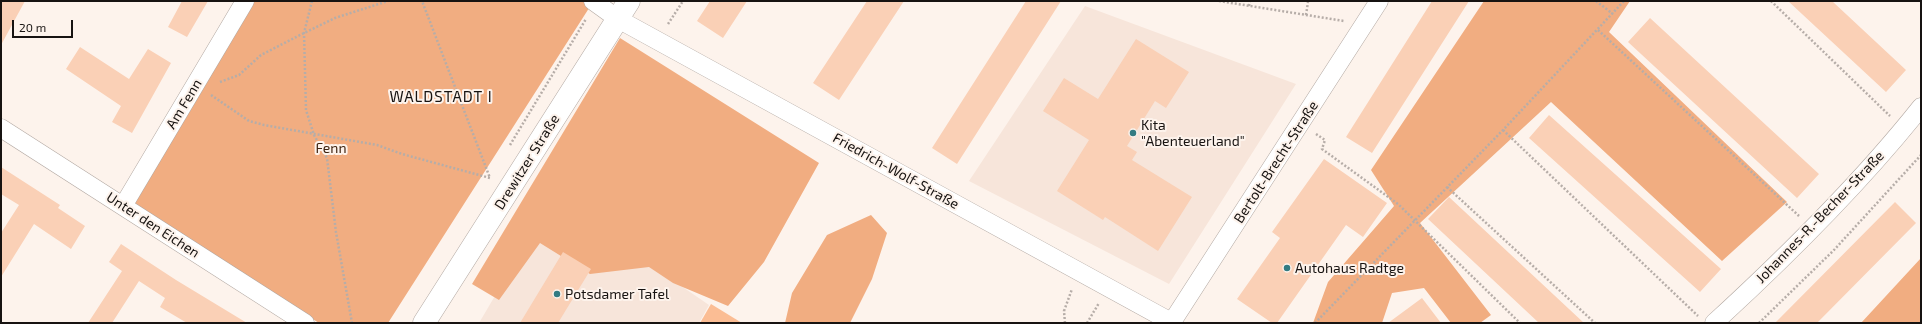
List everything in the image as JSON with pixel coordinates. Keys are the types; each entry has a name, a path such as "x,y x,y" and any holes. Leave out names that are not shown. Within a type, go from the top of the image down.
{"street":[{"name":"Am Fenn","path":"123,206 245,1"},
{"path":"593,1 618,19"},
{"name":"Drewitzer Straße","path":"424,323 630,1"},
{"name":"Bertolt-Brecht-Straße","path":"1173,323 1379,1"},
{"name":"Friedrich-Wolf-Straße","path":"618,19 1173,323"},
{"name":"Johannes-R.-Becher-Straße","path":"1707,320 1812,228 1903,129 1921,107"},
{"name":"Unter den Eichen","path":"1,128 305,323"}],"path":[{"path":"312,1 304,33 306,110 314,135 327,158 336,232 352,323"},
{"path":"196,84 207,85 240,75 261,56 304,33 335,18 388,1"},
{"path":"196,84 249,121 314,135 377,146 490,178 422,1"},
{"path":"657,40 683,1"},
{"path":"1219,1 1364,25"},
{"path":"1249,6 1250,1"},
{"path":"1596,1 1613,14"},
{"path":"1315,323 1598,30 1624,1"},
{"path":"1771,1 1903,129"},
{"path":"1306,15 1308,2"},
{"path":"1598,30 1812,228"},
{"path":"1301,124 1325,140 1322,149 1398,204 1520,323"},
{"path":"1502,130 1707,320"},
{"path":"1759,323 1834,250 1921,155"},
{"path":"1447,187 1595,323"},
{"path":"1065,323 1064,311 1070,292 1082,273"}],"shaded area":[{"name":"Kita \"Abenteuerland\"","path":"1085,6 1296,84 1169,284 969,181"},
{"path":"532,233 614,240 709,305 699,323 479,323"},
{"path":"711,304 742,323 700,323"}],"green space":[{"name":"Fenn","path":"251,1 581,1 591,5 388,323 319,323 132,204"},
{"path":"1484,1 1630,1 1609,32 1787,202 1722,261 1551,102 1420,223 1491,315 1480,323 1451,323 1424,288 1392,293 1382,323 1313,323 1328,282 1394,206 1371,170"},
{"path":"620,38 819,163 764,262 728,306 673,283 649,267 590,274 540,243 499,300 472,284"},
{"path":"871,215 887,233 872,279 850,323 785,323 792,293 827,235"},
{"path":"1921,258 1921,323 1861,323"}],"building":[{"path":"1,1 25,1 1,45"},
{"path":"182,1 208,1 187,37 168,27"},
{"path":"710,1 747,1 723,38 697,21"},
{"path":"867,1 904,1 839,100 813,83"},
{"path":"1026,1 1061,1 957,164 932,148"},
{"path":"1432,1 1469,1 1372,153 1346,137"},
{"path":"1788,1 1832,1 1906,70 1886,92"},
{"path":"1650,18 1819,174 1797,198 1628,42"},
{"path":"1136,39 1189,72 1166,108 1155,101 1127,146 1137,152 1132,160 1192,197 1158,251 1105,217 1103,220 1057,191 1089,140 1043,111 1064,78 1098,99"},
{"path":"80,47 129,79 148,49 171,63 132,133 112,122 121,106 66,69"},
{"path":"1549,115 1721,269 1700,292 1529,138"},
{"path":"1324,159 1387,203 1363,237 1346,225 1277,323 1272,323 1237,299 1280,238 1272,232"},
{"path":"1,167 60,205 58,208 85,226 71,249 34,224 1,277 1,233 19,205 1,194"},
{"path":"1449,197 1584,323 1539,323 1428,219"},
{"path":"1895,202 1916,223 1817,323 1775,323"},
{"path":"121,244 176,280 247,323 187,323 160,307 165,298 139,281 112,323 88,323 122,271 109,262"},
{"name":"Potsdamer Tafel","path":"563,252 591,269 558,323 520,323"},
{"path":"1422,298 1441,323 1388,323"}],"place":[{"name":"Kita \"Abenteuerland\"","path":"1133,133"},
{"name":"Autohaus Radtge","path":"1287,268"},
{"name":"Potsdamer Tafel","path":"557,294"}],"district":[{"name":"WALDSTADT I","path":"441,97"}]}
